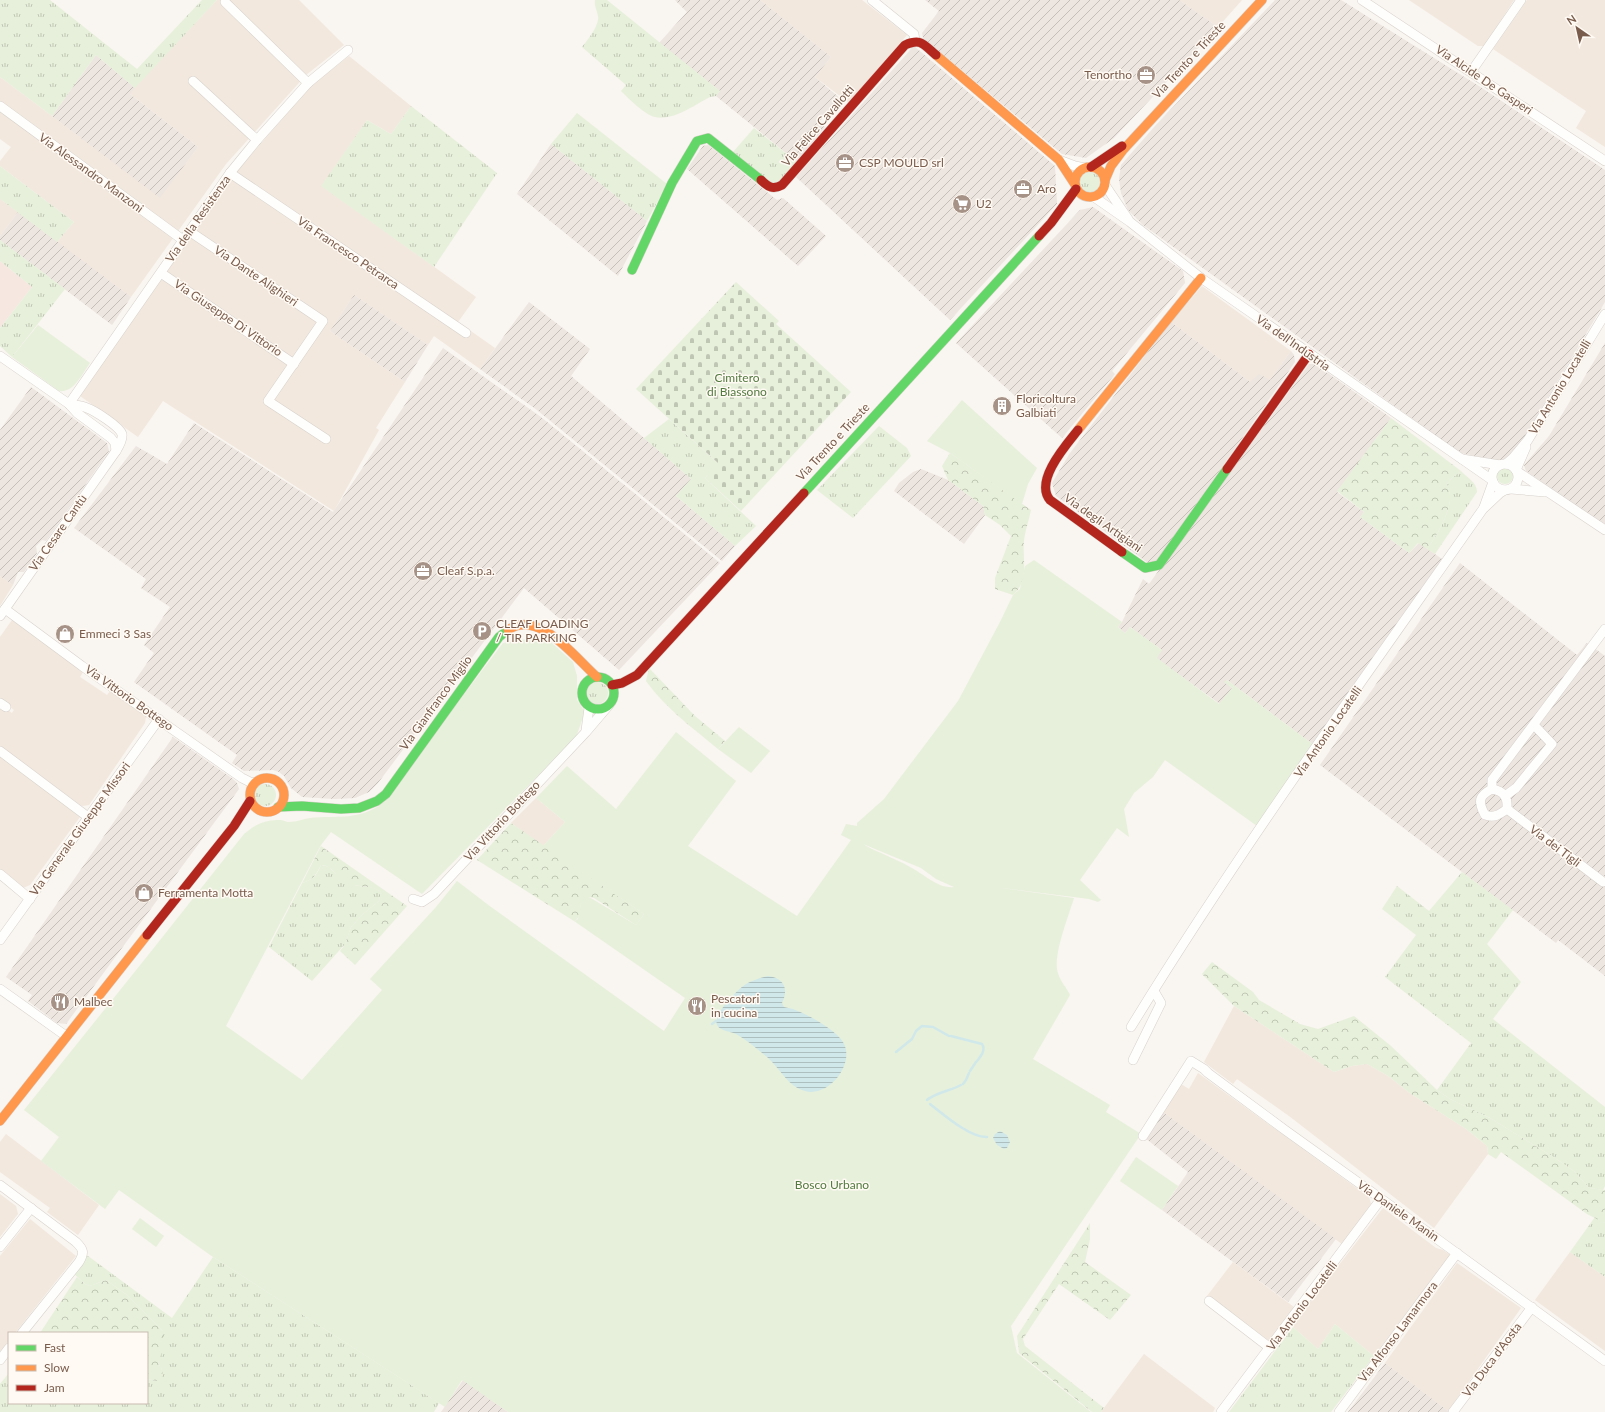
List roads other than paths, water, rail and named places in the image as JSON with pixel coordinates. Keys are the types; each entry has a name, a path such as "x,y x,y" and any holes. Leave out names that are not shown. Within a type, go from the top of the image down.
{"street":[{"path":"872,0 914,34 915,41 921,42 1059,160 1081,195 1091,198"},
{"name":"Via Trento e Trieste","path":"1051,223 1074,206 1091,198 1103,190 1111,166 1135,137 1262,0"},
{"name":"Via Alcide De Gasperi","path":"1362,0 1605,161"},
{"path":"1472,72 1521,0"},
{"path":"225,2 308,83"},
{"name":"Via Felice Cavallotti","path":"632,270 672,183 697,141 708,138 769,187 776,188 782,185 905,45 915,41"},
{"name":"Via della Resistenza","path":"68,404 230,173 257,140 308,83 348,50"},
{"path":"193,81 257,140"},
{"name":"Via Alessandro Manzoni","path":"0,106 183,240"},
{"name":"Via Trento e Trieste","path":"611,702 1051,223 1075,186 1077,173 1135,137"},
{"path":"1059,160 1075,166 1098,169 1102,174 1105,183"},
{"name":"Via Francesco Petrarca","path":"230,173 466,333"},
{"name":"Via dell'Industria","path":"1105,183 1130,222"},
{"name":"Via dell'Industria","path":"1091,198 1130,222 1200,278 1493,481"},
{"name":"Via Dante Alighieri","path":"189,231 323,321"},
{"name":"Via Giuseppe Di Vittorio","path":"161,272 294,364"},
{"name":"Via degli Artigiani","path":"1200,278 1070,440 1058,457 1045,483 1044,490 1050,500 1145,568 1154,568 1159,565 1309,354"},
{"name":"Via Antonio Locatelli","path":"1528,440 1605,314"},
{"name":"Via Giuseppe Di Vittorio","path":"323,321 268,402 326,439"},
{"path":"0,356 68,404"},
{"name":"Via Cesare Cantù","path":"2,612 116,451 116,443 111,438 77,413 68,404"},
{"path":"1528,440 1513,458 1495,468 1492,474 1493,481 1498,488 1550,493"},
{"path":"1508,489 1518,480 1517,471 1528,440"},
{"path":"1460,459 1510,464 1517,471 1605,530"},
{"name":"Via Antonio Locatelli","path":"1483,509 1493,481"},
{"name":"Via Antonio Locatelli","path":"1131,1027 1175,956 1266,820 1483,509 1500,493 1508,489"},
{"name":"Via Vittorio Bottego","path":"2,612 159,719 242,778 255,783"},
{"name":"Via Gianfranco Miglio","path":"278,807 309,806 349,810 366,807 380,799 496,641 510,628 527,624 541,627 560,641 587,670 597,677"},
{"path":"1492,789 1492,780 1605,629"},
{"name":"Via Gianfranco Miglio","path":"576,659 585,684"},
{"path":"586,732 589,708 582,696 585,684 597,677 606,680 612,685 614,692 611,702 602,709 595,710 589,708"},
{"name":"Via Trento e Trieste","path":"612,685 622,683 633,678"},
{"name":"Via Vittorio Bottego","path":"413,899 422,902 434,894 586,732 611,702"},
{"name":"Via Generale Giuseppe Missori","path":"0,940 159,719"},
{"path":"1505,796 1516,788 1552,744 1534,725"},
{"path":"0,751 88,817"},
{"path":"0,1121 234,826 250,801 250,792 255,783 262,779 272,779 281,785 284,793 282,801 278,807 234,826"},
{"path":"1492,789 1500,791 1505,796 1508,801 1507,810 1492,817 1485,815 1481,807 1480,798 1484,793 1492,789"},
{"name":"Via Gianfranco Miglio","path":"284,793 292,800 309,806"},
{"path":"250,801 258,809 266,811"},
{"name":"Via dei Tigli","path":"1507,810 1604,882"},
{"path":"0,874 30,899"},
{"path":"0,989 66,1036"},
{"path":"1134,1060 1161,1003 1154,991"},
{"name":"Via Daniele Manin","path":"1143,1136 1191,1061 1605,1360"},
{"path":"0,1185 76,1242 83,1249 84,1255 23,1332"},
{"name":"Via Antonio Locatelli","path":"1221,1412 1381,1199"},
{"path":"0,1246 31,1208"},
{"name":"Via Alfonso Lamarmora","path":"1339,1412 1457,1253"},
{"path":"1209,1302 1270,1348"},
{"name":"Via Duca d'Aosta","path":"1453,1412 1532,1307"},
{"path":"0,1360 8,1349"}],"water":[{"path":"768,976 778,979 784,985 785,993 782,1003 784,1007 799,1011 820,1022 834,1032 843,1042 846,1050 846,1060 843,1069 831,1084 823,1089 814,1092 805,1091 794,1086 772,1061 752,1045 736,1034 723,1030 717,1025 716,1021 718,1015 737,991 757,979"},
{"path":"1000,1131 1007,1135 1010,1142 1007,1148 1004,1149 997,1145 993,1138 995,1134"}],"waterway":[{"path":"712,1024 716,1021"},
{"path":"896,1052 912,1039 916,1031 922,1026 933,1027 949,1036"},
{"path":"951,1036 982,1044 983,1051 977,1061"},
{"path":"970,1071 976,1062"},
{"path":"963,1084 969,1073"},
{"path":"927,1100 935,1095 961,1085"},
{"path":"930,1104 965,1130 973,1134 987,1137"}],"place":[{"name":"Tenortho","path":"1146,75"},
{"name":"CSP MOULD srl","path":"845,163"},
{"name":"Aro","path":"1023,189"},
{"name":"U2","path":"962,204"},
{"name":"Floricoltura Galbiati","path":"1002,406"},
{"name":"Cleaf S.p.a.","path":"423,571"},
{"name":"CLEAF LOADING / TIR PARKING","path":"482,631"},
{"name":"Emmeci 3 Sas","path":"65,634"},
{"name":"Ferramenta Motta","path":"144,893"},
{"name":"Malbec","path":"60,1002"},
{"name":"Pescatori in cucina","path":"697,1006"}],"park label":[{"name":"Cimitero di Biassono","path":"737,385"},
{"name":"Bosco Urbano","path":"832,1185"}]}
